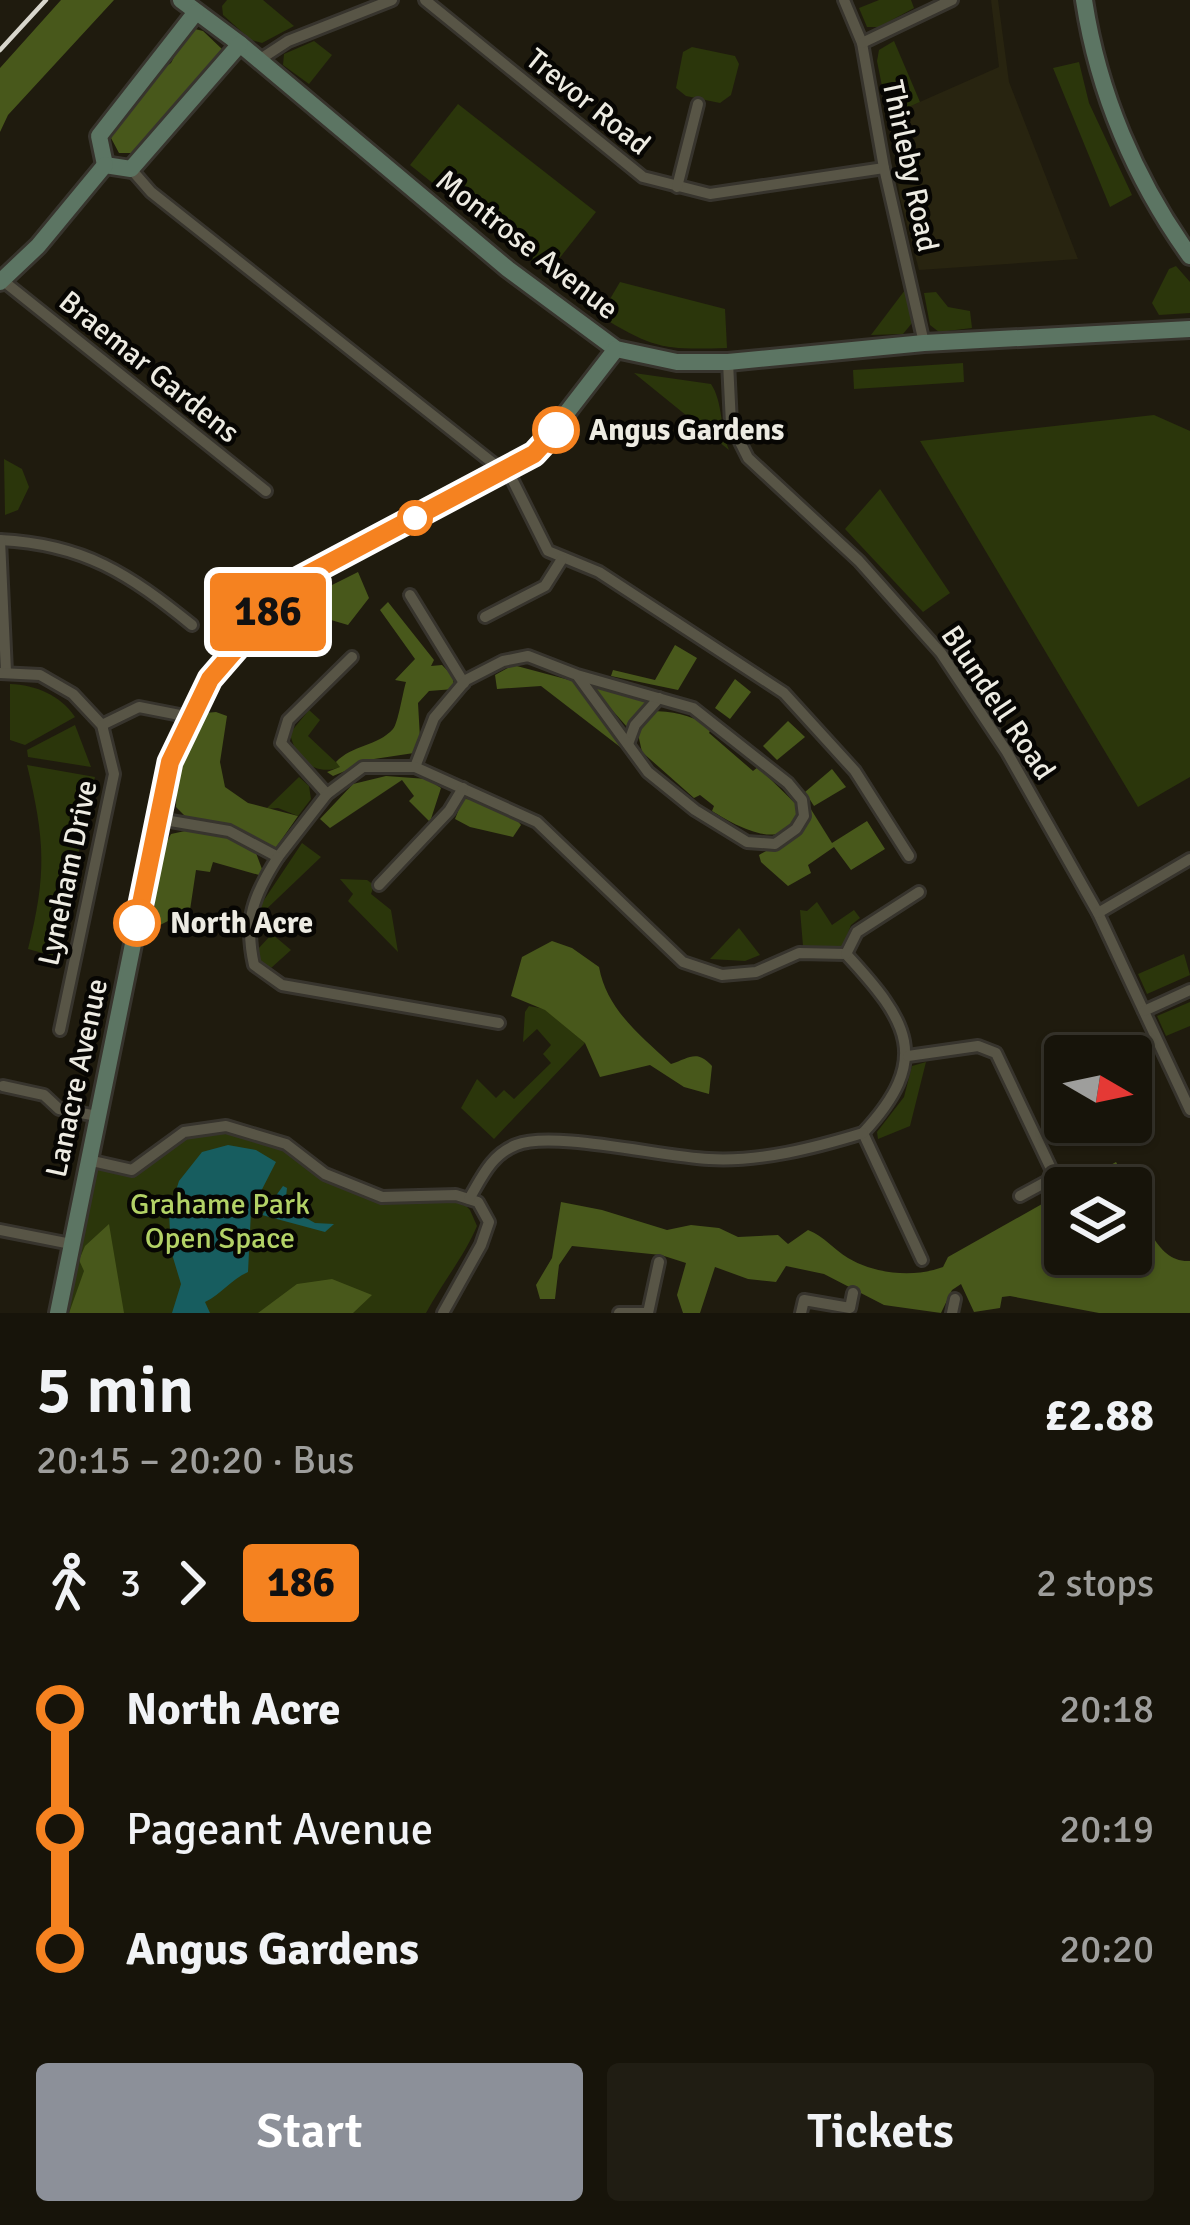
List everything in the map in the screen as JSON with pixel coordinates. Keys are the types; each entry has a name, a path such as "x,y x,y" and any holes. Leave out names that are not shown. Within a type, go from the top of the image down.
{"street":[{"path":"259,60 287,41 392,0"},
{"name":"Trevor Road","path":"425,0 643,177 710,194 884,167"},
{"name":"Thirleby Road","path":"844,0 862,44 924,343"},
{"path":"862,44 952,0"},
{"path":"1084,0 1100,82 1119,134 1190,256"},
{"path":"105,164 99,136 197,6"},
{"name":"Montrose Avenue","path":"197,6 508,269 616,350 677,362 728,362 924,343 1190,329"},
{"path":"130,169 240,44"},
{"path":"677,188 698,104"},
{"path":"105,164 130,169 151,192 505,470 548,550 599,572 784,693 855,771 909,856"},
{"path":"1,281 38,246 105,164"},
{"name":"Braemar Gardens","path":"1,281 266,491"},
{"name":"Lanacre Avenue","path":"58,1313 170,762 210,679 295,581 534,454 616,350"},
{"name":"Blundell Road","path":"728,362 731,424 748,458 859,561 941,653 1006,752 1098,914 1190,1108"},
{"path":"190,717 139,707 102,725 73,694 40,675 3,673 0,540 83,553 134,578 192,625"},
{"path":"485,617 545,586 562,559"},
{"path":"410,595 464,683"},
{"path":"327,794 281,743 288,720 352,656"},
{"path":"415,767 434,718 464,683 502,661 528,656 577,676 693,708 788,783 802,800 804,816 796,829 775,844 747,842 695,810 647,772 577,676"},
{"path":"628,744 635,725 659,698"},
{"name":"Lyneham Drive","path":"60,1030 114,774 102,725"},
{"path":"463,1197 493,1157 519,1143 554,1139 652,1155 740,1160 863,1133 899,1088 908,1056 899,1025 880,991 846,954 799,953 755,972 722,975 683,962 537,822 415,767 363,767 327,794 261,884 246,930 254,965 282,985 500,1023"},
{"path":"379,886 449,811 463,788"},
{"path":"159,819 229,831 278,857"},
{"path":"1098,914 1190,859"},
{"path":"846,954 857,932 919,892"},
{"path":"1144,1011 1190,990"},
{"path":"908,1056 978,1046 996,1053 1055,1177 1020,1196"},
{"path":"3,1086 44,1095 59,1109 97,1116"},
{"path":"88,1160 132,1170 184,1132 226,1126 286,1144 325,1174 382,1197 463,1197 478,1202 489,1222 443,1313"},
{"path":"863,1133 922,1259"},
{"path":"0,1230 71,1244"},
{"path":"619,1313 648,1313 659,1262"},
{"path":"801,1313 804,1300 850,1308 853,1293"},
{"path":"952,1313 955,1299"}],"shaded area":[{"path":"991,0 998,0 1009,82 1078,259 919,270 900,198 888,116 999,67"}],"green space":[{"path":"61,0 114,0 8,115 0,132 0,68"},
{"path":"227,0 263,0 294,26 262,43 251,40 223,15"},
{"path":"879,0 911,0 914,8 879,27 867,27 859,8"},
{"path":"195,29 223,50 137,153 119,153 111,138 116,124"},
{"path":"314,41 332,55 309,84 283,65 284,54"},
{"path":"894,41 920,102 888,116 877,61 879,50"},
{"path":"692,47 735,56 739,64 731,95 720,103 686,96 676,88 683,52"},
{"path":"1079,62 1089,103 1132,195 1110,207 1053,68"},
{"path":"458,104 596,212 547,274 410,165"},
{"path":"1176,266 1190,282 1190,313 1159,315 1152,303 1169,269"},
{"path":"620,282 725,309 727,348 660,345 600,316"},
{"path":"905,290 912,323 903,334 871,335"},
{"path":"936,292 948,307 970,311 972,328 939,332 930,325 924,293"},
{"path":"963,363 964,382 854,389 853,370"},
{"path":"634,373 711,384 729,450"},
{"path":"1154,415 1190,431 1190,777 1138,807 920,441"},
{"path":"4,459 22,469 29,487 18,510 5,515"},
{"path":"880,489 950,593 923,612 845,529"},
{"path":"358,572 369,598 348,625 316,620 308,629 294,613 328,587"},
{"path":"388,602 434,660 431,666 442,665 453,676 454,689 429,691 418,703 420,738 414,753 374,759 333,776 327,772 340,767 336,762 342,756 387,735 397,721 406,682 395,680 415,659 380,610"},
{"path":"675,645 697,658 678,690 611,676 613,670 655,680"},
{"path":"513,665 573,681 624,750 541,686 497,689 495,675"},
{"path":"735,679 751,692 730,719 715,708"},
{"path":"10,684 47,693 75,717 25,745 10,740"},
{"path":"589,684 648,701 628,728"},
{"path":"309,710 320,720 308,736 341,767 323,770 308,764 296,751 290,733"},
{"path":"654,711 684,715 711,729 709,733 753,771 758,767 798,806 794,822 785,831 762,834 712,811 714,806 700,795 694,798 642,752 638,734"},
{"path":"205,713 227,716 220,762 225,787 248,803 298,816 275,849 227,825 186,817 176,807 189,747"},
{"path":"788,721 805,737 777,760 763,746"},
{"path":"75,725 91,767 28,757 27,750"},
{"path":"27,765 95,777 57,957 28,949 41,857"},
{"path":"832,769 846,787 814,806 805,792"},
{"path":"386,776 427,779 441,788 430,822 409,801 414,796 402,780 330,828 320,819 353,784"},
{"path":"299,777 309,786 311,799 298,816 266,809"},
{"path":"463,799 495,806 521,825 513,837 470,827 455,819"},
{"path":"807,803 832,843 867,821 885,849 851,870 834,847 808,865 811,873 788,886 759,855 799,831"},
{"path":"171,834 225,835 256,853 262,869 259,875 213,862 210,872 196,870 190,910 156,927 161,855"},
{"path":"302,843 321,857 256,919 260,906"},
{"path":"340,879 367,880 374,885 371,894 391,910 398,952 348,901 353,894"},
{"path":"817,902 832,925 854,910 860,918 851,925 842,948 803,946 800,910 807,911"},
{"path":"739,928 760,955 745,961 710,959"},
{"path":"272,934 291,950 271,968 259,960 257,950"},
{"path":"552,941 599,967 617,1009 671,1064 693,1056 707,1061 712,1066 709,1094 684,1087 650,1065 600,1077 585,1043 545,1010 511,996 522,957"},
{"path":"1184,954 1190,975 1147,994 1138,974"},
{"path":"1190,1002 1190,1026 1166,1036 1157,1016"},
{"path":"529,1006 545,1009 585,1043 494,1139 461,1108 477,1079 496,1098 504,1090 514,1099 551,1063 543,1054 551,1045 537,1029 523,1042"},
{"path":"926,1062 910,1126 878,1139 877,1132 904,1097 912,1066"},
{"name":"Grahame Park Open Space","path":"227,1125 285,1144 325,1173 382,1198 455,1194 477,1226 426,1313 58,1313 88,1161 132,1170 182,1135"},
{"path":"561,1202 667,1230 691,1225 719,1228 738,1237 778,1235 788,1244 808,1230 859,1263 882,1271 932,1270 943,1267 948,1257 1044,1203 1044,1275 1152,1275 1152,1232 1168,1254 1190,1261 1190,1313 1099,1313 1010,1296 1002,1297 1000,1308 974,1312 961,1284 952,1290 941,1313 884,1305 824,1274 786,1266 776,1282 748,1279 715,1267 700,1313 683,1313 677,1295 686,1263 661,1255 572,1246 559,1265 555,1299 540,1299 536,1285 552,1258"},
{"path":"109,1224 124,1313 69,1313 84,1271 79,1260 85,1246"},
{"path":"332,1279 372,1295 353,1313 258,1313 297,1284"}],"water":[{"path":"228,1145 256,1150 276,1162 251,1211 248,1272 205,1302 210,1313 172,1313 181,1284 171,1251 169,1212 179,1181 202,1152"},
{"path":"283,1186 287,1188 285,1206 315,1223 334,1224 325,1232 262,1215"}],"railway":[{"path":"0,50 46,0"}],"bus line":[{"name":"186","path":"137,923 170,762 210,679 295,581 534,454 556,430"}],"place":[{"name":"Angus Gardens","path":"556,430"},
{"name":"North Acre","path":"137,923"}]}
